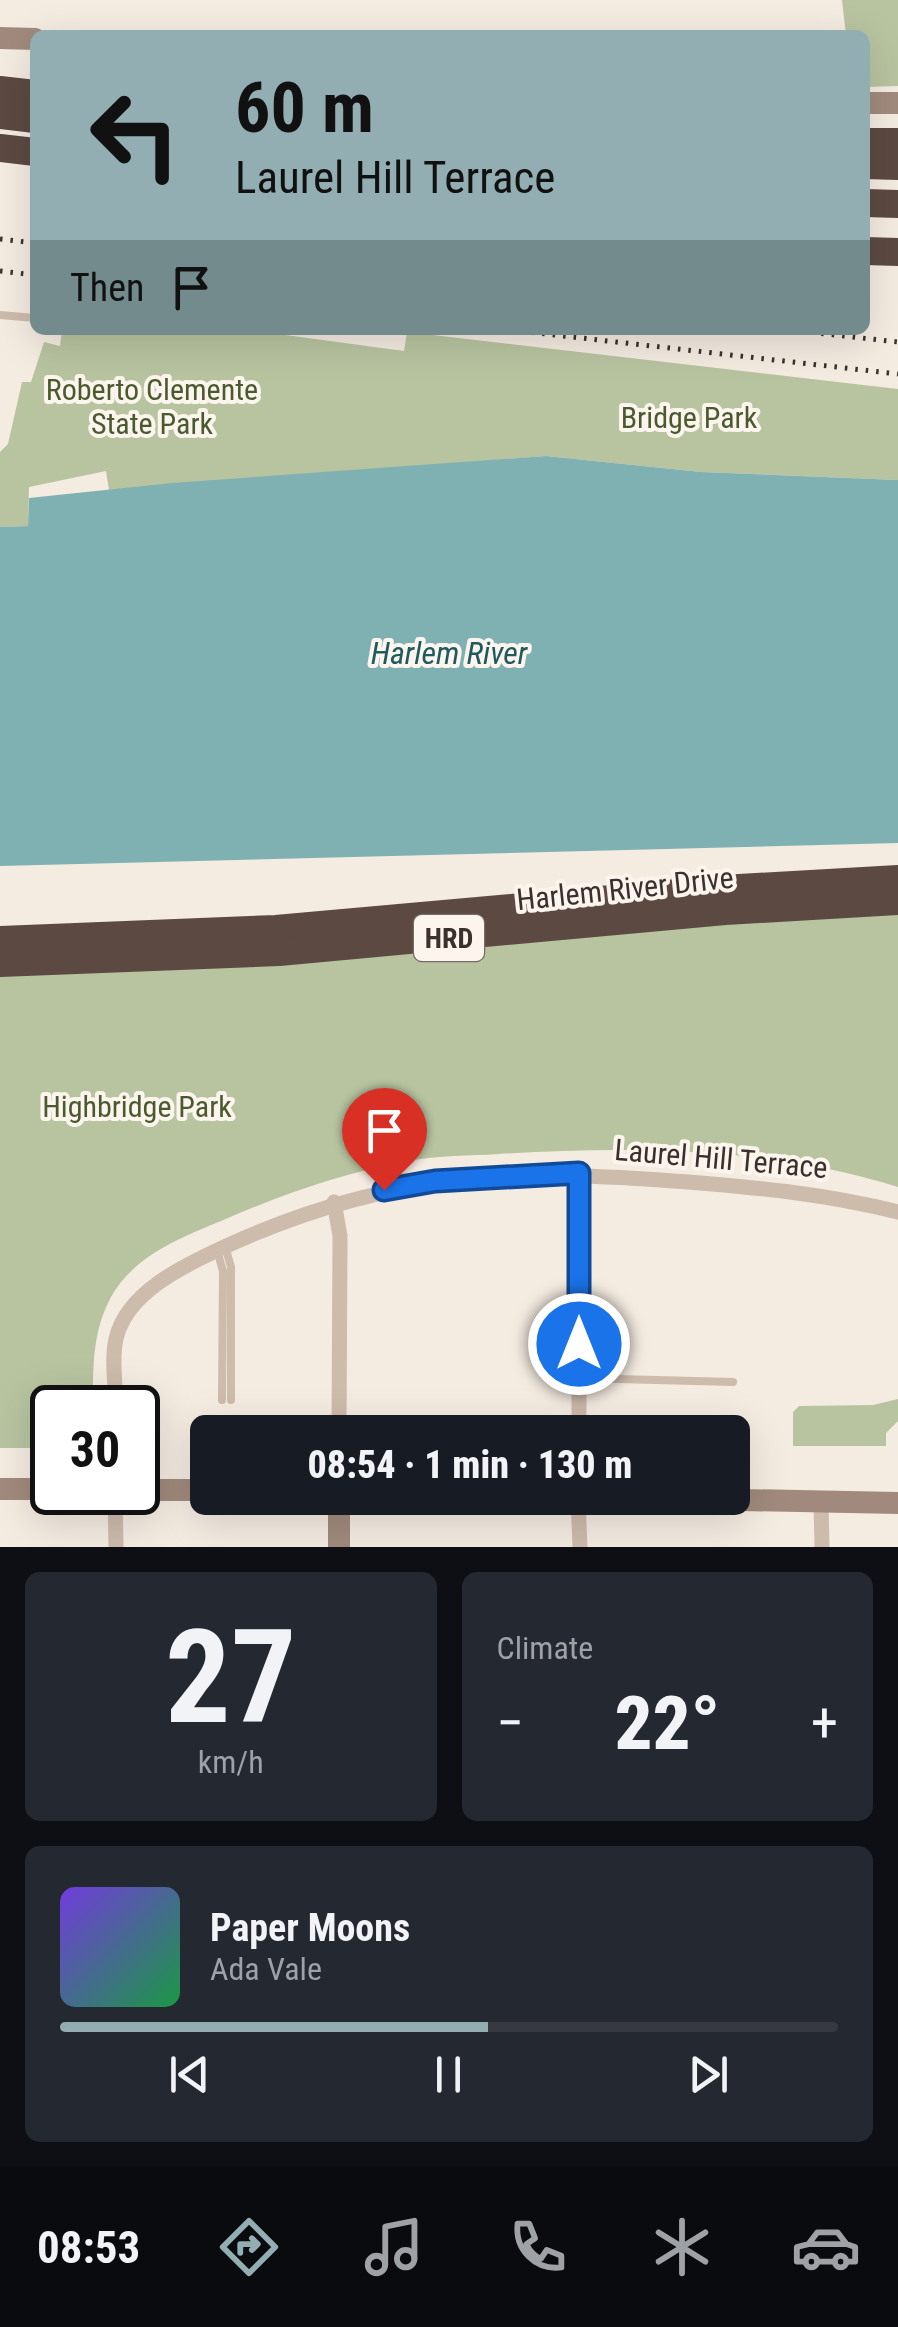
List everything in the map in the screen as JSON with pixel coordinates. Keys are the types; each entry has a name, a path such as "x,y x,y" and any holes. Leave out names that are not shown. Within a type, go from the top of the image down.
{"highway":[{"path":"0,90 30,93"},
{"path":"0,115 30,118"},
{"path":"870,142 898,142"},
{"path":"0,148 30,151"},
{"path":"870,165 898,166"},
{"path":"870,203 898,204"},
{"path":"870,232 898,233"},
{"path":"870,251 898,252"},
{"name":"Harlem River Drive","path":"0,940 276,929 722,888 898,879"},
{"name":"Harlem River Drive","path":"0,962 279,952 725,911 898,901"}],"main road":[{"path":"0,38 30,40"},
{"path":"870,102 898,103"},
{"path":"0,1489 30,1490"},
{"path":"160,1490 190,1490"},
{"path":"750,1500 898,1503"},
{"path":"338,1547 339,1515"}],"street":[{"name":"Laurel Hill Terrace","path":"116,1385 116,1337 144,1292 221,1248 334,1202 435,1181 579,1173 822,1192 898,1212"},
{"path":"578,1415 579,1173"},
{"path":"334,1202 340,1223 339,1415"},
{"path":"822,1502 822,1547"},
{"path":"115,1515 116,1547"},
{"path":"579,1515 580,1547"}],"lane":[{"path":"0,314 30,317"},
{"path":"221,1248 231,1267 227,1400"},
{"path":"579,1378 734,1382"}],"green space":[{"path":"842,0 898,0 898,86 870,87 870,30 845,30"},
{"name":"Roberto Clemente State Park","path":"61,335 286,335 404,351 407,335 433,335 898,389 898,480 701,472 546,456 109,490 106,471 29,487 28,526 0,527 0,452 8,444 22,382 31,382 44,342 60,346"},
{"name":"Highbridge Park","path":"898,913 898,1187 801,1164 650,1150 431,1158 339,1177 178,1240 133,1269 111,1297 100,1324 93,1385 30,1385 30,1448 0,1448 0,975 227,967 396,955 821,915"},
{"path":"898,1399 898,1421 886,1433 886,1446 793,1446 793,1412 799,1406 873,1405"}],"water":[{"name":"Harlem River","path":"546,456 701,472 898,480 898,843 0,866 0,527 28,526 29,498 172,483"}],"railway":[{"path":"0,239 30,242"},
{"path":"0,271 30,274"},
{"path":"555,335 898,374"},
{"path":"835,335 898,342"}],"route":[{"path":"384,1190 435,1181 579,1173 579,1344"}],"park label":[{"name":"Bridge Park","path":"689,418"}]}
